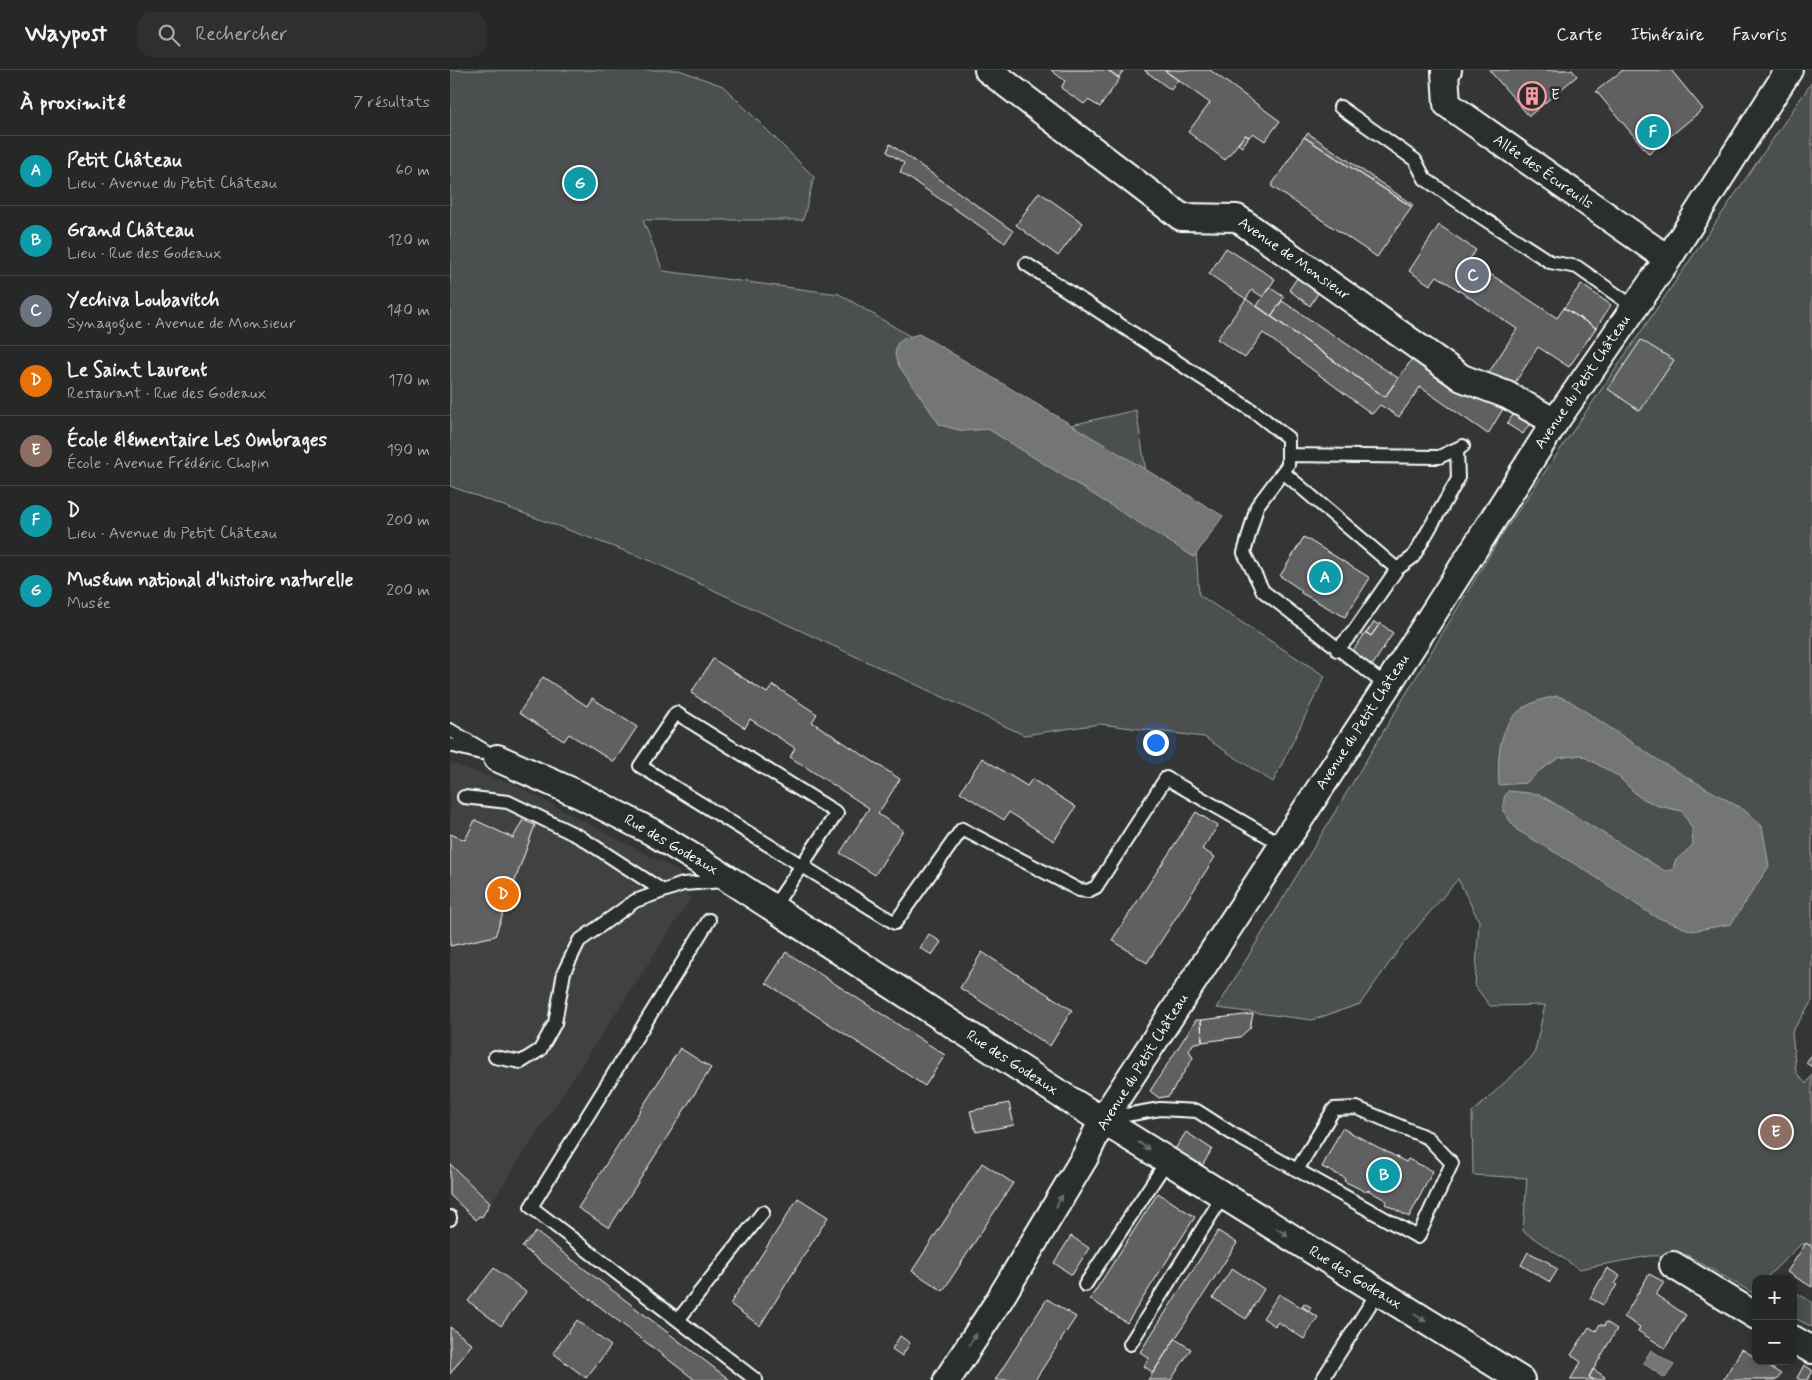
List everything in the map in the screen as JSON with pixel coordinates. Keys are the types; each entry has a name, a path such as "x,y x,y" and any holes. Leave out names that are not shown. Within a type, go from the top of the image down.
{"street":[{"name":"Avenue de Monsieur","path":"988,70 1181,218 1237,218 1462,378 1507,395 1555,422"},
{"name":"Avenue du Petit Château","path":"946,1380 998,1302 1085,1157 1104,1119 1387,686 1555,422 1668,259 1789,70"},
{"name":"Allée des Écureuils","path":"1445,71 1447,104 1668,259"},
{"name":"Rue des Godeaux","path":"498,758 578,794 652,832 730,880 1044,1084 1104,1119 1167,1161 1520,1380"},
{"path":"1673,1265 1752,1314"},
{"path":"1797,1341 1812,1350"}],"lane":[{"path":"1340,107 1415,160 1425,179 1550,262 1577,267 1634,307"},
{"path":"1026,264 1256,413 1288,438 1288,466 1257,506 1244,553 1263,591 1337,650 1387,686"},
{"path":"1288,456 1439,457 1460,447 1458,479 1413,557 1397,569 1354,631 1337,650"},
{"path":"1283,472 1397,569"},
{"path":"773,908 802,866 837,813 676,713 640,766 802,866 895,923 962,829 1079,890 1088,891 1096,886 1166,778 1283,845"},
{"name":"Rue des Godeaux","path":"450,730 498,758"},
{"name":"Rue des Godeaux","path":"450,745 498,758"},
{"path":"464,797 508,802 580,837 662,891"},
{"path":"496,1057 521,1062 540,1050 556,1022 564,972 579,942 635,901 683,884 730,880"},
{"path":"709,920 531,1207 756,1380"},
{"path":"1104,1119 1160,1109 1197,1111 1236,1136 1297,1170 1418,1237 1452,1163 1428,1138 1357,1108 1334,1109 1297,1170"},
{"path":"1085,1285 1167,1161"},
{"path":"1130,1344 1223,1196"},
{"path":"678,1320 763,1212"},
{"path":"1322,1380 1378,1292"}],"shaded area":[{"path":"450,70 679,70 723,86 814,177 803,220 643,220 663,271 839,294 1063,427 1136,410 1148,484 1194,518 1199,595 1325,676 1273,782 1204,737 1100,724 1024,735 649,560 450,486"},
{"path":"1812,82 1812,1001 1792,1032 1796,1072 1806,1084 1812,1075 1812,1245 1801,1244 1769,1275 1752,1275 1752,1293 1687,1255 1649,1256 1579,1269 1523,1231 1527,1178 1473,1175 1472,1113 1534,1055 1545,1005 1490,1006 1475,986 1479,921 1458,879 1403,944 1360,1004 1312,1020 1217,1008 1501,536"},
{"path":"919,334 1223,516 1194,557 988,429 963,431 940,425 899,366 895,355 897,344 905,338"},
{"path":"1558,696 1570,701 1661,762 1744,810 1762,826 1769,866 1731,924 1692,931 1654,916 1585,870 1517,830 1503,811 1504,798 1508,791 1539,794 1665,871 1673,870 1675,861 1693,845 1692,828 1682,811 1658,806 1638,796 1618,776 1581,755 1559,758 1539,771 1526,783 1499,785 1498,767 1502,737 1507,725 1526,706 1540,700"},
{"path":"450,763 515,785 678,871 690,900 491,1203 450,1163"},
{"path":"1797,1293 1812,1302 1812,1327 1797,1319"},
{"path":"1651,1350 1674,1365 1665,1378 1643,1363"}],"building":[{"path":"1051,70 1107,70 1120,78 1100,107 1088,100 1084,104 1061,88 1065,81"},
{"path":"1109,70 1124,70 1118,78"},
{"path":"1144,70 1164,70 1178,80 1171,90"},
{"path":"1164,70 1210,70 1280,121 1265,141 1253,133 1249,137 1245,135 1225,160 1188,132 1210,103"},
{"name":"E","path":"1489,70 1572,70 1577,76 1529,116"},
{"path":"1623,70 1671,70 1703,109 1649,154 1596,91"},
{"path":"1308,133 1413,205 1412,207 1304,137"},
{"path":"1245,135 1249,137 1242,147 1238,144"},
{"path":"1304,137 1412,207 1377,257 1271,186"},
{"path":"890,144 1013,231 1005,243 900,172 904,163 887,152"},
{"path":"1039,192 1083,223 1058,256 1016,225"},
{"path":"1439,225 1476,250 1469,260 1557,318 1564,308 1596,328 1569,367 1538,347 1509,392 1484,380 1517,329 1437,276 1430,285 1409,271"},
{"path":"1226,248 1275,279 1263,297 1252,290 1246,299 1209,274"},
{"path":"1299,275 1320,290 1310,306 1289,290"},
{"path":"1581,284 1611,305 1596,328 1564,308"},
{"path":"1269,287 1284,297 1271,316 1257,306"},
{"path":"1246,299 1385,397 1415,355 1506,404 1488,434 1420,387 1399,417 1380,405 1372,414 1263,333 1245,358 1217,339"},
{"path":"1282,301 1398,378 1385,397 1271,316"},
{"path":"1641,340 1674,360 1640,411 1608,389"},
{"path":"1516,410 1533,418 1523,434 1507,424"},
{"path":"1304,537 1370,578 1345,617 1301,593 1301,590 1280,576"},
{"path":"1374,622 1379,625 1371,636 1366,633"},
{"path":"1380,623 1393,633 1372,666 1352,652 1366,632 1371,636"},
{"path":"713,659 767,693 773,685 817,714 812,722 900,779 878,814 903,830 875,875 840,853 869,808 790,757 795,748 750,719 745,728 691,693"},
{"path":"543,677 587,706 592,698 637,727 614,762 569,734 564,741 519,713"},
{"path":"982,758 1027,786 1032,779 1076,807 1054,841 1009,812 1004,820 960,792"},
{"path":"1196,812 1218,826 1202,849 1215,857 1147,963 1112,940"},
{"path":"475,820 513,838 523,820 535,825 495,936 450,946 450,834 465,840"},
{"path":"929,934 941,942 932,955 920,948"},
{"path":"786,952 945,1055 925,1086 766,983"},
{"path":"982,952 1072,1010 1050,1046 960,988"},
{"path":"1253,1014 1250,1028 1240,1037 1202,1042 1201,1020"},
{"path":"1196,1020 1201,1020 1202,1042 1194,1043 1189,1050 1193,1058 1169,1096 1159,1098 1150,1091"},
{"path":"680,1048 711,1068 609,1228 578,1208"},
{"path":"1812,1054 1812,1067 1806,1063"},
{"path":"1009,1103 1014,1125 976,1132 970,1111"},
{"path":"1342,1128 1406,1162 1408,1159 1433,1171 1409,1217 1385,1204 1387,1201 1368,1190 1366,1192 1344,1181 1345,1178 1322,1167"},
{"path":"1186,1132 1212,1149 1202,1166 1175,1149"},
{"path":"982,1163 1013,1183 943,1291 912,1271"},
{"path":"450,1164 490,1203 482,1217 479,1216 476,1220 450,1195"},
{"path":"1158,1193 1195,1217 1127,1323 1090,1299"},
{"path":"798,1198 828,1217 760,1326 730,1304"},
{"path":"1218,1231 1237,1243 1153,1373 1144,1366 1149,1358 1140,1352"},
{"path":"536,1232 730,1380 695,1380 522,1247"},
{"path":"1071,1236 1089,1248 1072,1275 1054,1263"},
{"path":"1806,1243 1812,1247 1812,1287 1797,1278 1797,1275 1787,1272"},
{"path":"1528,1252 1558,1269 1550,1282 1521,1265"},
{"path":"494,1268 526,1292 501,1326 468,1301"},
{"path":"1232,1268 1264,1289 1246,1319 1213,1298"},
{"path":"1607,1268 1620,1276 1615,1284 1617,1285 1603,1305 1590,1298"},
{"path":"1649,1274 1664,1282 1656,1295 1686,1315 1665,1348 1638,1331 1640,1327 1624,1317"},
{"path":"1279,1294 1318,1317 1304,1339 1278,1322 1275,1326 1263,1318"},
{"path":"1047,1299 1076,1317 1035,1380 995,1380"},
{"path":"1304,1303 1311,1307 1309,1311 1302,1306"},
{"path":"577,1320 611,1346 586,1378 553,1353"},
{"path":"1606,1322 1617,1329 1589,1377 1594,1380 1570,1380 1581,1362 1571,1355 1589,1327 1596,1331 1600,1324 1604,1326"},
{"path":"450,1327 472,1344 450,1374"},
{"path":"900,1336 910,1343 902,1356 892,1349"},
{"path":"1175,1339 1191,1349 1171,1380 1148,1380"},
{"path":"1742,1349 1752,1355 1752,1365 1767,1365 1781,1374 1777,1380 1723,1380"},
{"path":"1804,1365 1812,1370 1812,1373 1807,1380 1800,1380 1797,1378"},
{"path":"1593,1369 1605,1377 1603,1380 1594,1380 1589,1377"}],"place":[{"name":"E","path":"1532,96"},
{"name":"D","path":"1653,132"},
{"name":"Muséum national d'histoire naturelle","path":"580,183"},
{"name":"Yechiva Loubavitch","path":"1473,275"},
{"name":"Petit Château","path":"1325,577"},
{"name":"Le Saint Laurent","path":"503,894"},
{"name":"École élémentaire Les Ombrages","path":"1776,1132"},
{"name":"Grand Château","path":"1384,1175"}]}
